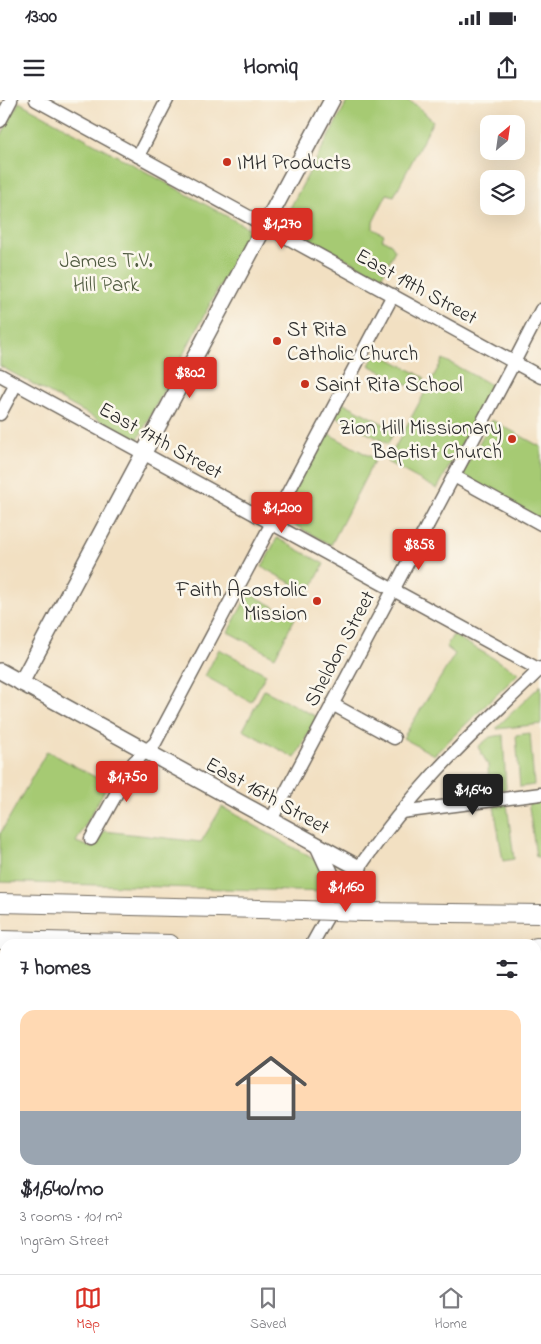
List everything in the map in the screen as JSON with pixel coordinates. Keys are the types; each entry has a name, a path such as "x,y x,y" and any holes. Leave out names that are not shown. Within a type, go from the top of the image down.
{"highway":[{"path":"0,903 363,912 541,914"}],"main road":[{"path":"21,683 332,100"},
{"name":"East 16th Street","path":"0,672 359,868"},
{"path":"318,846 330,872 339,899"}],"street":[{"path":"0,121 11,100"},
{"name":"East 19th Street","path":"36,100 541,377"},
{"path":"138,156 168,100"},
{"path":"91,839 134,762 155,743 392,295"},
{"name":"Sheldon Street","path":"271,820 541,310"},
{"name":"East 17th Street","path":"0,375 540,669"},
{"path":"0,414 16,384"},
{"path":"454,476 541,524"},
{"path":"315,939 359,868 401,812 443,764 540,669"},
{"path":"332,704 394,738"},
{"path":"401,812 541,794"}],"green space":[{"path":"348,100 407,100 416,105 433,121 394,196 387,194 373,222 373,229 384,235 382,239 391,244 395,250 381,278 282,223"},
{"name":"James T.V. Hill Park","path":"19,102 250,229 137,441 0,366 0,138"},
{"path":"377,352 425,378 418,391 369,365"},
{"path":"443,359 493,386 437,489 387,462"},
{"path":"342,402 395,430 388,444 335,416"},
{"path":"492,420 541,447 541,520 462,474"},
{"path":"325,432 375,459 331,545 280,517"},
{"path":"277,538 324,564 309,593 262,567"},
{"path":"249,593 295,618 275,657 228,632"},
{"path":"453,635 519,673 434,755 403,738 455,654 446,647"},
{"path":"219,649 266,674 251,702 205,676"},
{"path":"541,685 541,724 497,729 497,727"},
{"path":"264,690 317,717 295,758 243,730"},
{"path":"530,733 534,785 520,787 516,735"},
{"path":"503,735 506,789 489,790 488,765 478,747 490,737"},
{"path":"47,751 108,784 76,842 93,848 104,831 201,842 222,807 317,861 327,878 326,892 0,882 0,834"},
{"path":"541,799 541,857 536,857 528,800"},
{"path":"507,804 514,859 503,861 494,806"}],"place":[{"name":"IMH Products","path":"227,162"},
{"name":"St Rita Catholic Church","path":"277,341"},
{"name":"Saint Rita School","path":"305,384"},
{"name":"Zion Hill Missionary Baptist Church","path":"512,439"},
{"name":"Faith Apostolic Mission","path":"317,601"}]}
